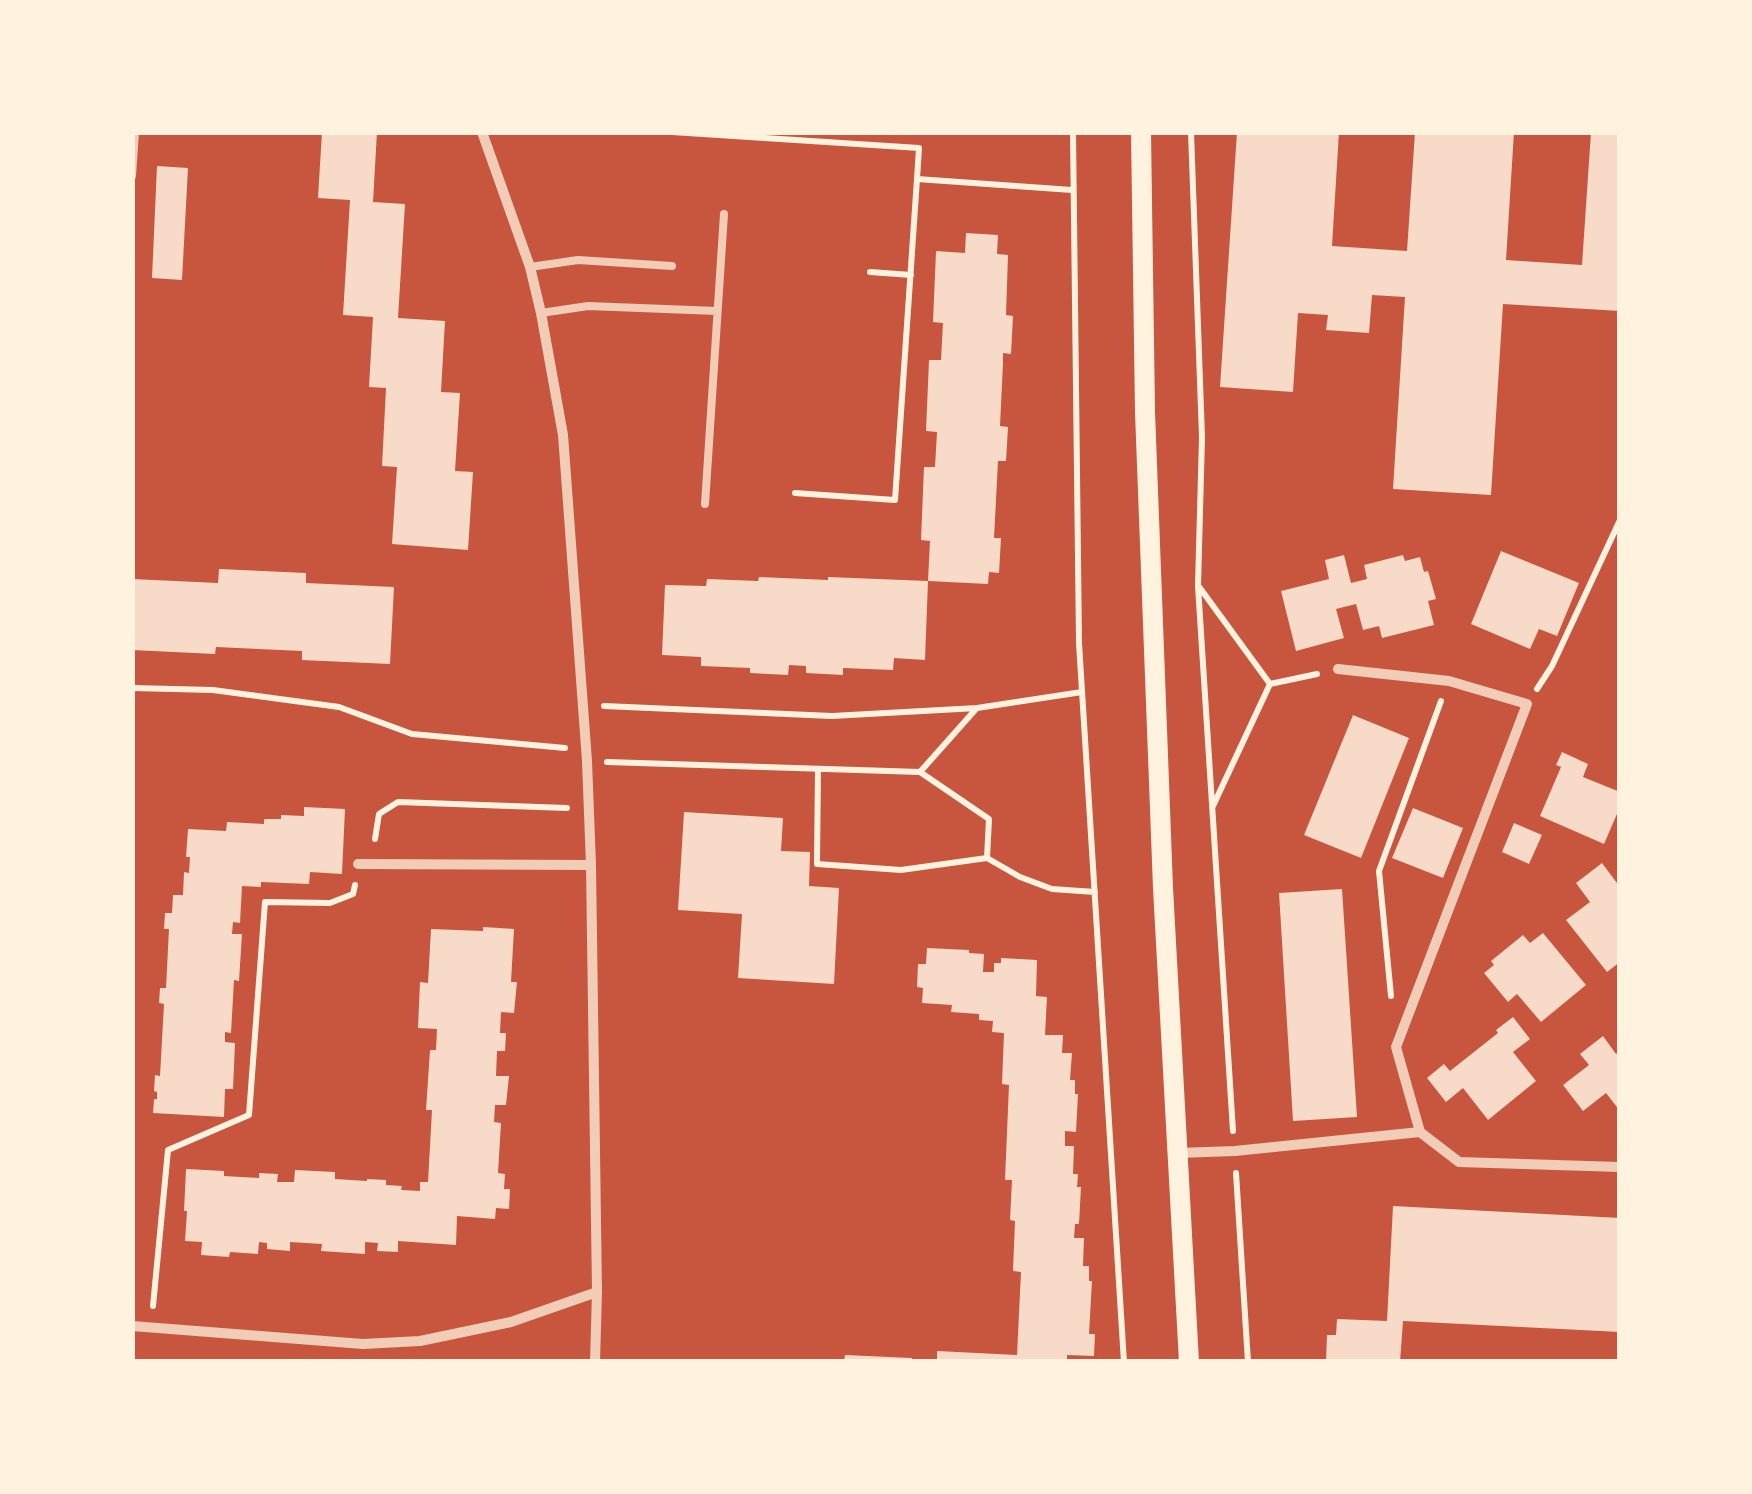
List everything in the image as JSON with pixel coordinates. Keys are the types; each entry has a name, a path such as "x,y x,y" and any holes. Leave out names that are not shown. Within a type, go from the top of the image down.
{"main road":[{"path":"1141,132 1146,432 1163,888 1189,1362"}],"street":[{"path":"482,132 530,267 563,435 591,865 595,1362"},
{"path":"1338,669 1448,680 1527,704 1396,1047 1420,1132 1459,1162 1620,1167"},
{"path":"358,864 591,865"},
{"path":"1178,1153 1420,1132"},
{"path":"132,1326 363,1344 420,1341 511,1322 597,1292"}],"lane":[{"path":"132,176 135,132"},
{"path":"705,504 724,214"},
{"path":"530,267 578,260 672,266"},
{"path":"542,313 588,306 717,311"}],"path":[{"path":"672,132 919,148 896,500 794,493"},
{"path":"1073,132 1079,642 1124,1362"},
{"path":"1191,132 1202,437 1198,586 1248,1362"},
{"path":"917,179 1072,190"},
{"path":"870,272 911,275"},
{"path":"1527,704 1552,666 1620,520"},
{"path":"1198,586 1270,684"},
{"path":"1270,684 1338,669"},
{"path":"1396,1047 1378,871 1448,680"},
{"path":"1213,807 1270,684"},
{"path":"132,688 213,690 339,707 412,734 586,755 920,772 990,819 987,858"},
{"path":"583,706 832,716 977,708 1082,692"},
{"path":"920,772 977,708"},
{"path":"818,769 817,864 901,870 987,858 1052,890 1094,892"},
{"path":"374,838 380,814 398,802 589,809"},
{"path":"151,1327 168,1150 250,1115 265,902 330,903 353,894 358,864"}],"building":[{"path":"322,132 377,132 373,202 405,204 398,318 445,321 441,392 460,393 455,471 473,472 468,550 392,544 397,467 382,466 386,388 369,387 373,317 343,315 350,200 318,198"},
{"path":"1237,132 1339,132 1332,246 1407,251 1415,132 1514,132 1506,260 1582,265 1591,132 1620,132 1620,311 1503,304 1491,495 1393,489 1405,297 1372,295 1369,333 1326,330 1328,315 1298,313 1293,392 1220,387"},
{"path":"157,166 188,168 182,280 152,278"},
{"path":"966,233 998,235 997,254 1008,255 1006,315 1013,316 1011,354 1003,353 1000,426 1008,427 1006,461 998,461 994,538 1001,538 999,573 989,572 988,584 928,581 930,541 921,540 924,467 935,467 937,432 926,431 929,360 941,360 943,323 933,322 936,251 965,253"},
{"path":"1501,551 1579,583 1557,636 1539,629 1530,649 1471,624"},
{"path":"1344,555 1351,583 1367,579 1364,565 1403,555 1405,561 1420,557 1436,599 1428,601 1434,625 1382,638 1379,626 1363,630 1356,604 1336,609 1344,638 1296,651 1281,591 1329,579 1325,560"},
{"path":"219,569 306,573 306,583 394,587 390,664 302,660 302,651 216,647 215,654 132,650 132,579 218,583"},
{"path":"759,577 928,581 925,660 894,658 893,670 843,668 843,675 806,673 806,666 789,665 788,675 750,673 750,668 701,666 701,657 662,655 665,585 706,586 707,579 758,581"},
{"path":"1353,715 1409,738 1361,858 1304,835"},
{"path":"1562,752 1588,764 1583,777 1620,792 1620,807 1604,844 1540,816 1561,767 1556,765"},
{"path":"304,807 345,809 342,874 310,872 309,884 261,882 261,887 242,886 240,923 233,922 232,934 242,934 239,981 234,980 231,1033 225,1032 225,1042 235,1043 233,1089 225,1089 224,1117 153,1113 157,1099 155,1075 160,1076 164,1004 159,1003 160,988 166,988 169,929 164,929 165,913 172,913 173,895 183,895 184,872 189,873 188,829 226,831 227,822 264,824 264,819 281,819 281,815 304,816"},
{"path":"1413,808 1463,828 1443,878 1392,858"},
{"path":"684,812 783,818 781,851 810,852 809,886 839,888 834,984 738,978 742,914 678,910"},
{"path":"1514,823 1542,835 1529,864 1502,852"},
{"path":"1602,863 1617,883 1620,881 1620,962 1607,972 1566,920 1590,902 1576,883"},
{"path":"1342,889 1357,1117 1293,1121 1279,893"},
{"path":"483,927 514,929 514,1013 501,1012 500,1033 506,1033 505,1051 497,1051 496,1076 509,1076 506,1105 495,1105 494,1122 501,1123 498,1173 505,1174 504,1189 510,1189 509,1209 496,1208 495,1219 457,1216 456,1245 398,1241 398,1252 377,1251 378,1243 365,1242 365,1254 321,1251 322,1244 290,1242 290,1251 267,1249 267,1243 259,1242 258,1254 230,1252 229,1257 201,1255 202,1242 185,1241 186,1169 259,1178 259,1173 278,1174 277,1182 294,1182 295,1170 335,1172 335,1179 386,1180 386,1185 402,1186 401,1190 420,1191 420,1182 428,1182 432,1110 426,1110 430,1050 436,1050 437,1029 418,1028 420,982 428,983 431,929 483,931"},
{"path":"1543,933 1586,985 1541,1022 1517,994 1508,1002 1484,973 1494,965 1491,961 1523,935 1530,943"},
{"path":"927,948 984,954 983,972 994,972 994,963 1001,963 1001,958 1037,960 1036,996 1047,997 1045,1035 1063,1035 1062,1053 1072,1053 1070,1080 1075,1080 1078,1094 1076,1132 1065,1131 1065,1146 1074,1146 1073,1174 1078,1174 1077,1187 1081,1187 1079,1224 1075,1224 1074,1238 1084,1238 1083,1266 1089,1266 1092,1281 1089,1334 1095,1334 1094,1356 1067,1355 1067,1362 937,1362 937,1351 1017,1355 1021,1272 1013,1271 1012,1180 1005,1180 1009,1085 1002,1084 1004,1033 992,1032 993,1021 979,1020 979,1014 951,1012 952,1005 922,1003 923,988 917,987 918,964 926,964"},
{"path":"1513,1017 1530,1039 1513,1052 1536,1081 1488,1120 1463,1088 1446,1102 1427,1078 1444,1064 1450,1071"},
{"path":"1603,1036 1616,1054 1620,1051 1620,1111 1606,1093 1583,1111 1563,1085 1589,1065 1580,1054"},
{"path":"1393,1206 1620,1218 1620,1332 1403,1321 1400,1362 1326,1362 1327,1335 1336,1335 1337,1319 1387,1321"},
{"path":"845,1355 912,1358 912,1362 844,1362"}]}
